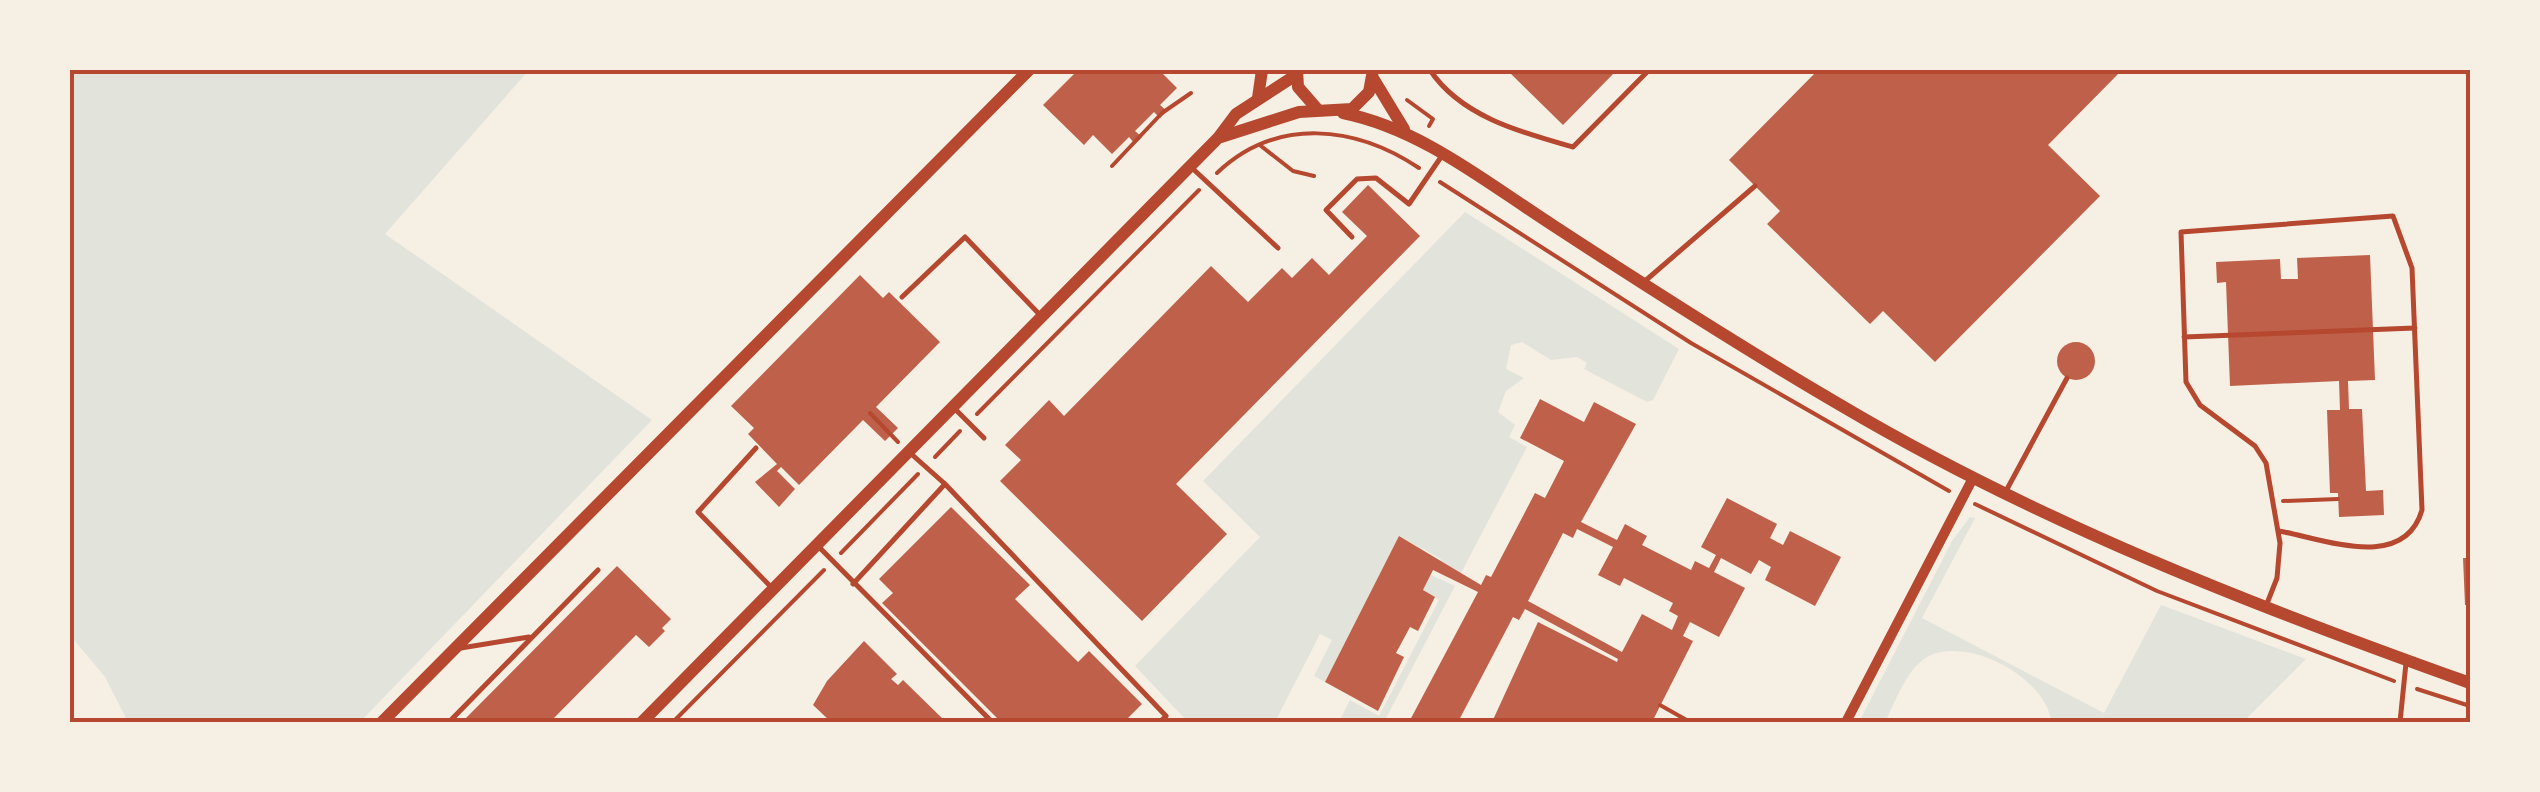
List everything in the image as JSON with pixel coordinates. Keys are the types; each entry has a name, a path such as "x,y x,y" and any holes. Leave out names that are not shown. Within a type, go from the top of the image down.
{"street":[{"path":"382,722 1029,70"},
{"path":"1258,98 1262,70"},
{"path":"642,722 950,405 1218,138 1236,114 1296,72 1304,99 1318,110"},
{"path":"1343,113 1360,104 1373,74"},
{"path":"1373,74 1404,129"},
{"path":"1218,138 1280,116 1318,110 1404,129 1642,283 1844,407 1973,478 2265,608 2470,683"},
{"path":"1846,722 1973,478"}],"lane":[{"path":"1430,70 1466,105 1513,130 1573,147 1650,70"},
{"path":"1352,237 1326,210 1357,179 1376,178 1408,204 1443,155"},
{"path":"1189,166 1278,248"},
{"path":"1642,283 1755,186"},
{"path":"2265,608 2280,558 2266,463 2255,446 2192,396 2186,382 2181,232 2392,216 2412,268 2422,510 2418,523 2396,545 2379,548 2278,531"},
{"path":"902,297 965,238 1041,316"},
{"path":"2184,337 2415,328"},
{"path":"2004,494 2066,378"},
{"path":"950,405 984,438"},
{"path":"756,448 698,512 772,588"},
{"path":"907,451 946,484 1166,716 1160,722"},
{"path":"852,584 946,484"},
{"path":"816,544 992,722"},
{"path":"450,722 598,570"},
{"path":"454,649 532,637"},
{"path":"2400,722 2407,660"}],"path":[{"path":"1112,166 1134,136 1192,93"},
{"path":"1157,108 1162,114"},
{"path":"1261,146 1293,171 1314,176"},
{"path":"870,413 907,451"},
{"path":"2274,502 2338,499"},
{"path":"1660,705 1690,722"}],"shaded area":[{"path":"70,70 529,70 385,234 652,420 360,722 128,722 105,677 70,635"},
{"path":"1465,212 1679,349 1653,400 1647,402 1584,369 1587,363 1577,357 1551,360 1522,342 1511,345 1506,369 1524,378 1506,391 1498,412 1515,425 1509,437 1527,447 1460,575 1439,564 1441,559 1399,536 1325,682 1314,676 1332,640 1320,634 1275,722 1188,722 1135,666 1260,537 1203,481"},
{"path":"1970,517 1975,518 1922,618 2104,713 2161,605 2306,659 2243,722 2051,722 2036,690 2021,676 1983,656 1944,652 1927,657 1913,670 1885,722 1859,722 1952,541"},
{"path":"1431,575 1455,586 1384,722 1339,722 1350,700 1379,716 1439,600 1423,590"}],"building":[{"path":"1078,70 1159,70 1177,88 1160,105 1167,111 1160,118 1154,112 1135,131 1142,137 1135,144 1129,137 1112,154 1093,135 1084,145 1043,105"},
{"path":"1507,70 1617,70 1563,125"},
{"path":"1818,70 2122,70 2048,145 2100,196 1935,362 1883,311 1870,324 1767,224 1780,211 1729,160"},
{"path":"1368,185 1420,236 1176,484 1227,534 1142,621 1000,481 1021,460 1005,445 1049,400 1064,416 1211,266 1248,302 1282,268 1292,278 1312,258 1329,275 1367,236 1342,212"},
{"path":"2370,255 2375,380 2348,381 2349,409 2362,409 2366,491 2383,490 2384,515 2339,517 2338,493 2330,493 2327,410 2340,410 2339,381 2230,386 2226,282 2217,283 2216,262 2280,259 2281,279 2298,279 2297,258"},
{"path":"860,275 883,298 889,292 940,342 876,407 898,428 885,441 863,420 799,485 781,467 777,471 795,489 779,507 755,482 777,464 748,434 754,428 731,406"},
{"path":"2076,342 2090,347 2095,361 2090,375 2076,380 2062,375 2057,361 2062,347"},
{"path":"1540,399 1584,422 1594,402 1636,424 1581,522 1617,540 1625,524 1647,536 1642,545 1691,570 1695,561 1709,568 1716,555 1701,547 1727,498 1777,524 1770,538 1783,545 1790,531 1841,557 1815,606 1765,580 1771,567 1759,560 1751,574 1721,558 1714,572 1745,588 1719,637 1690,622 1683,636 1693,641 1652,722 1492,722 1538,622 1617,662 1618,659 1525,609 1519,620 1513,617 1458,722 1409,722 1478,592 1433,570 1423,590 1435,597 1418,631 1410,627 1396,653 1404,657 1378,711 1325,682 1399,536 1481,585 1486,575 1491,577 1535,493 1545,498 1564,461 1520,438","holes":["1577,529 1613,547 1598,575 1620,586 1624,578 1673,603 1669,611 1678,616 1672,630 1642,614 1622,652 1528,601 1563,533 1573,538"]},
{"path":"951,507 1030,585 1015,599 1078,662 1089,651 1142,704 1124,722 1001,722 882,603 893,593 879,579"},
{"path":"2463,558 2470,558 2470,605 2465,605"},
{"path":"617,566 671,619 662,628 665,631 649,647 636,635 550,722 462,722"},
{"path":"864,641 897,674 891,679 898,685 903,680 946,722 831,722 813,705 827,681"}]}
